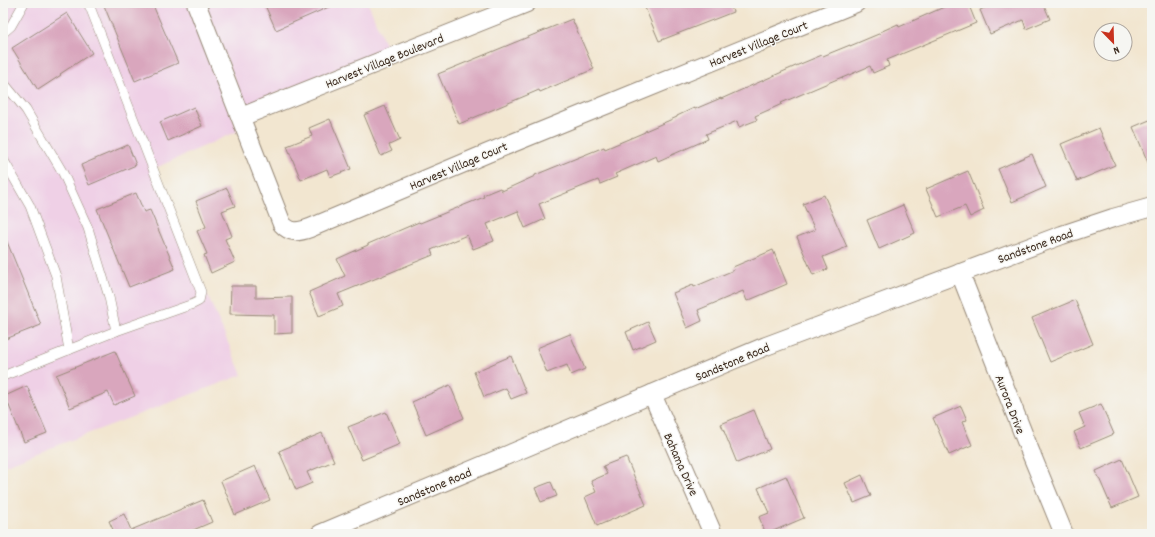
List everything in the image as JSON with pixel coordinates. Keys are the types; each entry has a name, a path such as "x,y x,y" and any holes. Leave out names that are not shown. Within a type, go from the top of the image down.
{"street":[{"name":"Harvest Village Court","path":"196,3 282,224 291,231 302,231 310,228 488,153 856,3"},
{"name":"Harvest Village Boulevard","path":"241,117 527,3"},
{"name":"Sandstone Road","path":"320,534 357,527 652,394 766,346 1062,235 1152,207"},
{"name":"Aurora Drive","path":"960,273 1064,534"},
{"name":"Bahama Drive","path":"652,394 713,534"}],"lane":[{"path":"3,33 11,26 24,3"},
{"path":"3,376 116,331 199,301 201,292 87,3"},
{"path":"3,82 26,110 63,173 88,228 109,297 116,331"},
{"path":"3,158 30,206 56,276 69,350"}],"shaded area":[{"path":"3,3 188,3 238,131 153,169 242,375 3,466"},
{"path":"204,3 368,3 387,49 245,106"}],"building":[{"path":"103,3 152,3 178,63 135,81"},
{"path":"264,3 338,3 276,30"},
{"path":"643,3 730,3 733,12 659,41"},
{"path":"953,3 968,3 976,23 887,60 889,66 873,73 870,66 781,103 782,104 755,116 757,120 739,127 737,121 706,134 708,139 658,161 656,156 615,174 617,177 600,184 598,180 539,204 545,219 525,228 518,211 487,224 494,241 473,249 467,235 431,250 433,255 338,294 343,306 319,316 309,292 345,276 337,259 419,222 420,223 484,197 483,195 500,188 502,191 535,175 604,147 605,149 645,132 694,108 695,109 721,99 822,55 823,56 850,46 898,24 899,27"},
{"path":"996,3 1043,3 1050,19 1026,29 1023,20 990,34 980,10"},
{"path":"67,13 92,53 38,90 12,48"},
{"path":"572,19 594,69 540,92 539,90 459,124 438,74"},
{"path":"385,106 400,140 389,145 392,151 381,156 364,115"},
{"path":"194,107 202,126 168,141 160,122"},
{"path":"330,119 351,169 330,177 327,169 301,180 287,146 312,136 309,128"},
{"path":"1152,119 1152,172 1133,127"},
{"path":"1099,128 1115,165 1077,181 1061,144"},
{"path":"128,145 136,165 89,185 81,165"},
{"path":"1032,154 1046,187 1012,202 998,169"},
{"path":"968,171 984,210 970,217 965,206 938,217 926,189"},
{"path":"227,188 235,206 222,211 232,236 225,239 235,262 211,273 204,255 207,254 197,231 206,227 196,201"},
{"path":"136,193 144,212 150,210 175,269 129,287 97,209"},
{"path":"824,195 847,247 823,257 828,269 813,275 797,237 815,230 803,204"},
{"path":"903,205 915,233 879,249 867,220"},
{"path":"3,232 41,325 3,340"},
{"path":"773,250 787,284 747,301 743,291 698,310 702,321 687,328 673,293 693,285 694,287 734,270 733,267"},
{"path":"231,286 256,286 256,298 292,297 292,333 274,334 274,315 230,314"},
{"path":"1075,300 1093,344 1050,362 1032,318"},
{"path":"648,322 656,340 633,350 626,332"},
{"path":"570,334 585,369 571,375 567,365 547,373 537,348"},
{"path":"115,351 135,396 114,405 108,392 70,408 56,375"},
{"path":"511,356 526,393 511,399 506,388 484,397 474,372"},
{"path":"450,385 464,418 426,435 412,402"},
{"path":"27,386 47,433 24,442 5,396"},
{"path":"1101,404 1114,434 1081,448 1074,432 1085,427 1079,413"},
{"path":"961,406 967,420 962,422 972,445 949,455 933,418"},
{"path":"754,410 770,449 737,463 721,424"},
{"path":"386,412 400,444 362,460 348,427"},
{"path":"322,433 334,461 307,472 312,483 296,490 279,451"},
{"path":"626,457 646,505 597,526 585,497 596,492 591,481 607,474 603,466"},
{"path":"1122,459 1138,497 1112,508 1096,471"},
{"path":"255,466 270,500 235,515 221,481"},
{"path":"862,475 871,496 854,503 845,483"},
{"path":"786,476 804,518 766,534 759,517 769,513 758,488"},
{"path":"551,482 557,496 541,502 535,488"},
{"path":"203,500 212,522 184,534 115,534 109,521 124,514 131,530"}]}
